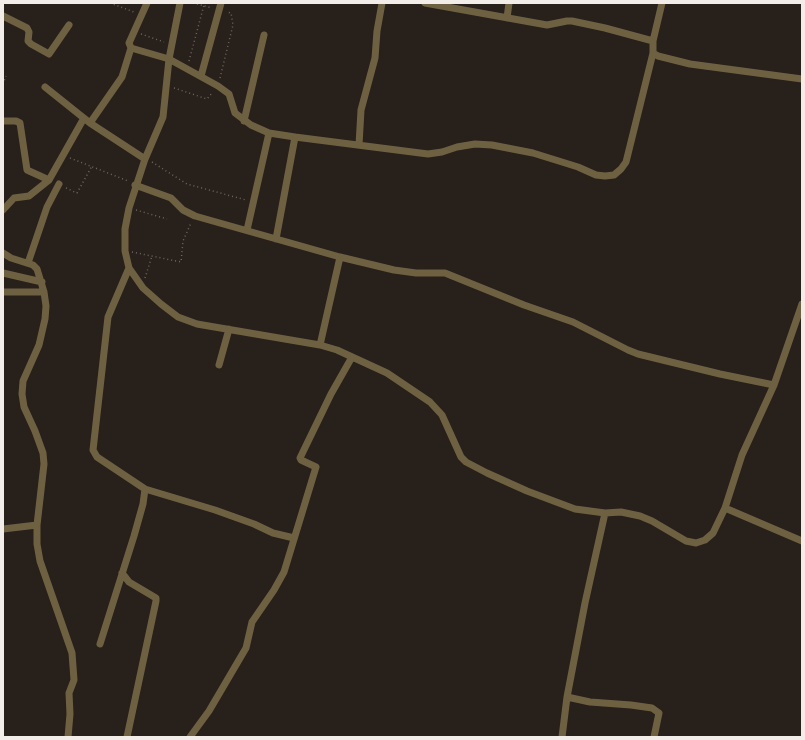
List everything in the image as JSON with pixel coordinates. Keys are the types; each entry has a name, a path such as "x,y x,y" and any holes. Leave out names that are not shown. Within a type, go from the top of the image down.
{"street":[{"path":"90,123 122,77 131,48 129,43 146,3"},
{"path":"180,3 171,45 163,117 145,158 129,208 125,229 124,251 129,268 143,288 178,317 197,324 320,345 352,357 387,373 430,402 442,415 461,457 466,462 494,476 552,501 575,509 605,513 621,512 640,516 652,521 686,541 696,543 705,540 713,533 725,508 742,455 774,385 802,304"},
{"path":"359,145 361,110 375,58 377,31 382,3"},
{"path":"425,3 547,25 572,21 605,28 653,42"},
{"path":"507,18 509,3"},
{"path":"131,48 169,59 218,86 229,94 235,113 244,121 268,132 295,137 428,154 476,144 492,145 533,153 578,166 596,174 605,176 614,175 626,162 653,53 653,42 662,3"},
{"path":"201,76 220,7"},
{"path":"3,16 27,28 30,32 28,41 49,54 69,25"},
{"path":"244,121 264,35"},
{"path":"653,53 658,56 690,64 802,79"},
{"path":"45,87 90,123 145,158"},
{"path":"3,210 14,198 29,196 49,180 84,118"},
{"path":"3,121 16,121 20,123 27,170 30,173 49,180"},
{"path":"247,230 268,132"},
{"path":"276,239 295,137"},
{"path":"28,263 47,207 59,184"},
{"path":"136,184 171,198 183,210 195,216 340,257 394,270 416,273 445,273 524,305 573,322 638,354 720,374 774,385"},
{"path":"3,253 34,265 42,282 46,306 46,319 39,345 23,382 22,394 24,407 43,453 44,464 37,525 37,544 40,561 72,653 74,680 69,693 70,714 68,737"},
{"path":"320,345 340,257"},
{"path":"129,268 108,317 93,450 97,457 145,489 215,510 254,524 273,533 294,538"},
{"path":"3,273 42,282"},
{"path":"3,292 44,292"},
{"path":"219,365 229,330"},
{"path":"190,737 212,707 246,648 252,622 278,583 287,564 316,467 301,460 300,458 331,394 352,357"},
{"path":"100,644 143,504 145,489"},
{"path":"725,508 802,541"},
{"path":"562,737 567,697 585,603 605,513"},
{"path":"3,529 37,525"},
{"path":"122,573 129,582 156,598 127,737"},
{"path":"567,697 590,702 652,708 659,712 654,737"}],"path":[{"path":"110,3 142,15"},
{"path":"187,68 204,5 193,3"},
{"path":"166,86 207,99 218,86 233,25 231,13 220,7"},
{"path":"134,32 171,45"},
{"path":"3,84 6,76"},
{"path":"63,155 136,184"},
{"path":"145,158 187,184 253,202"},
{"path":"59,184 77,193 92,166"},
{"path":"129,208 167,219"},
{"path":"124,251 181,262 183,241 195,216"},
{"path":"143,288 152,256"}]}
